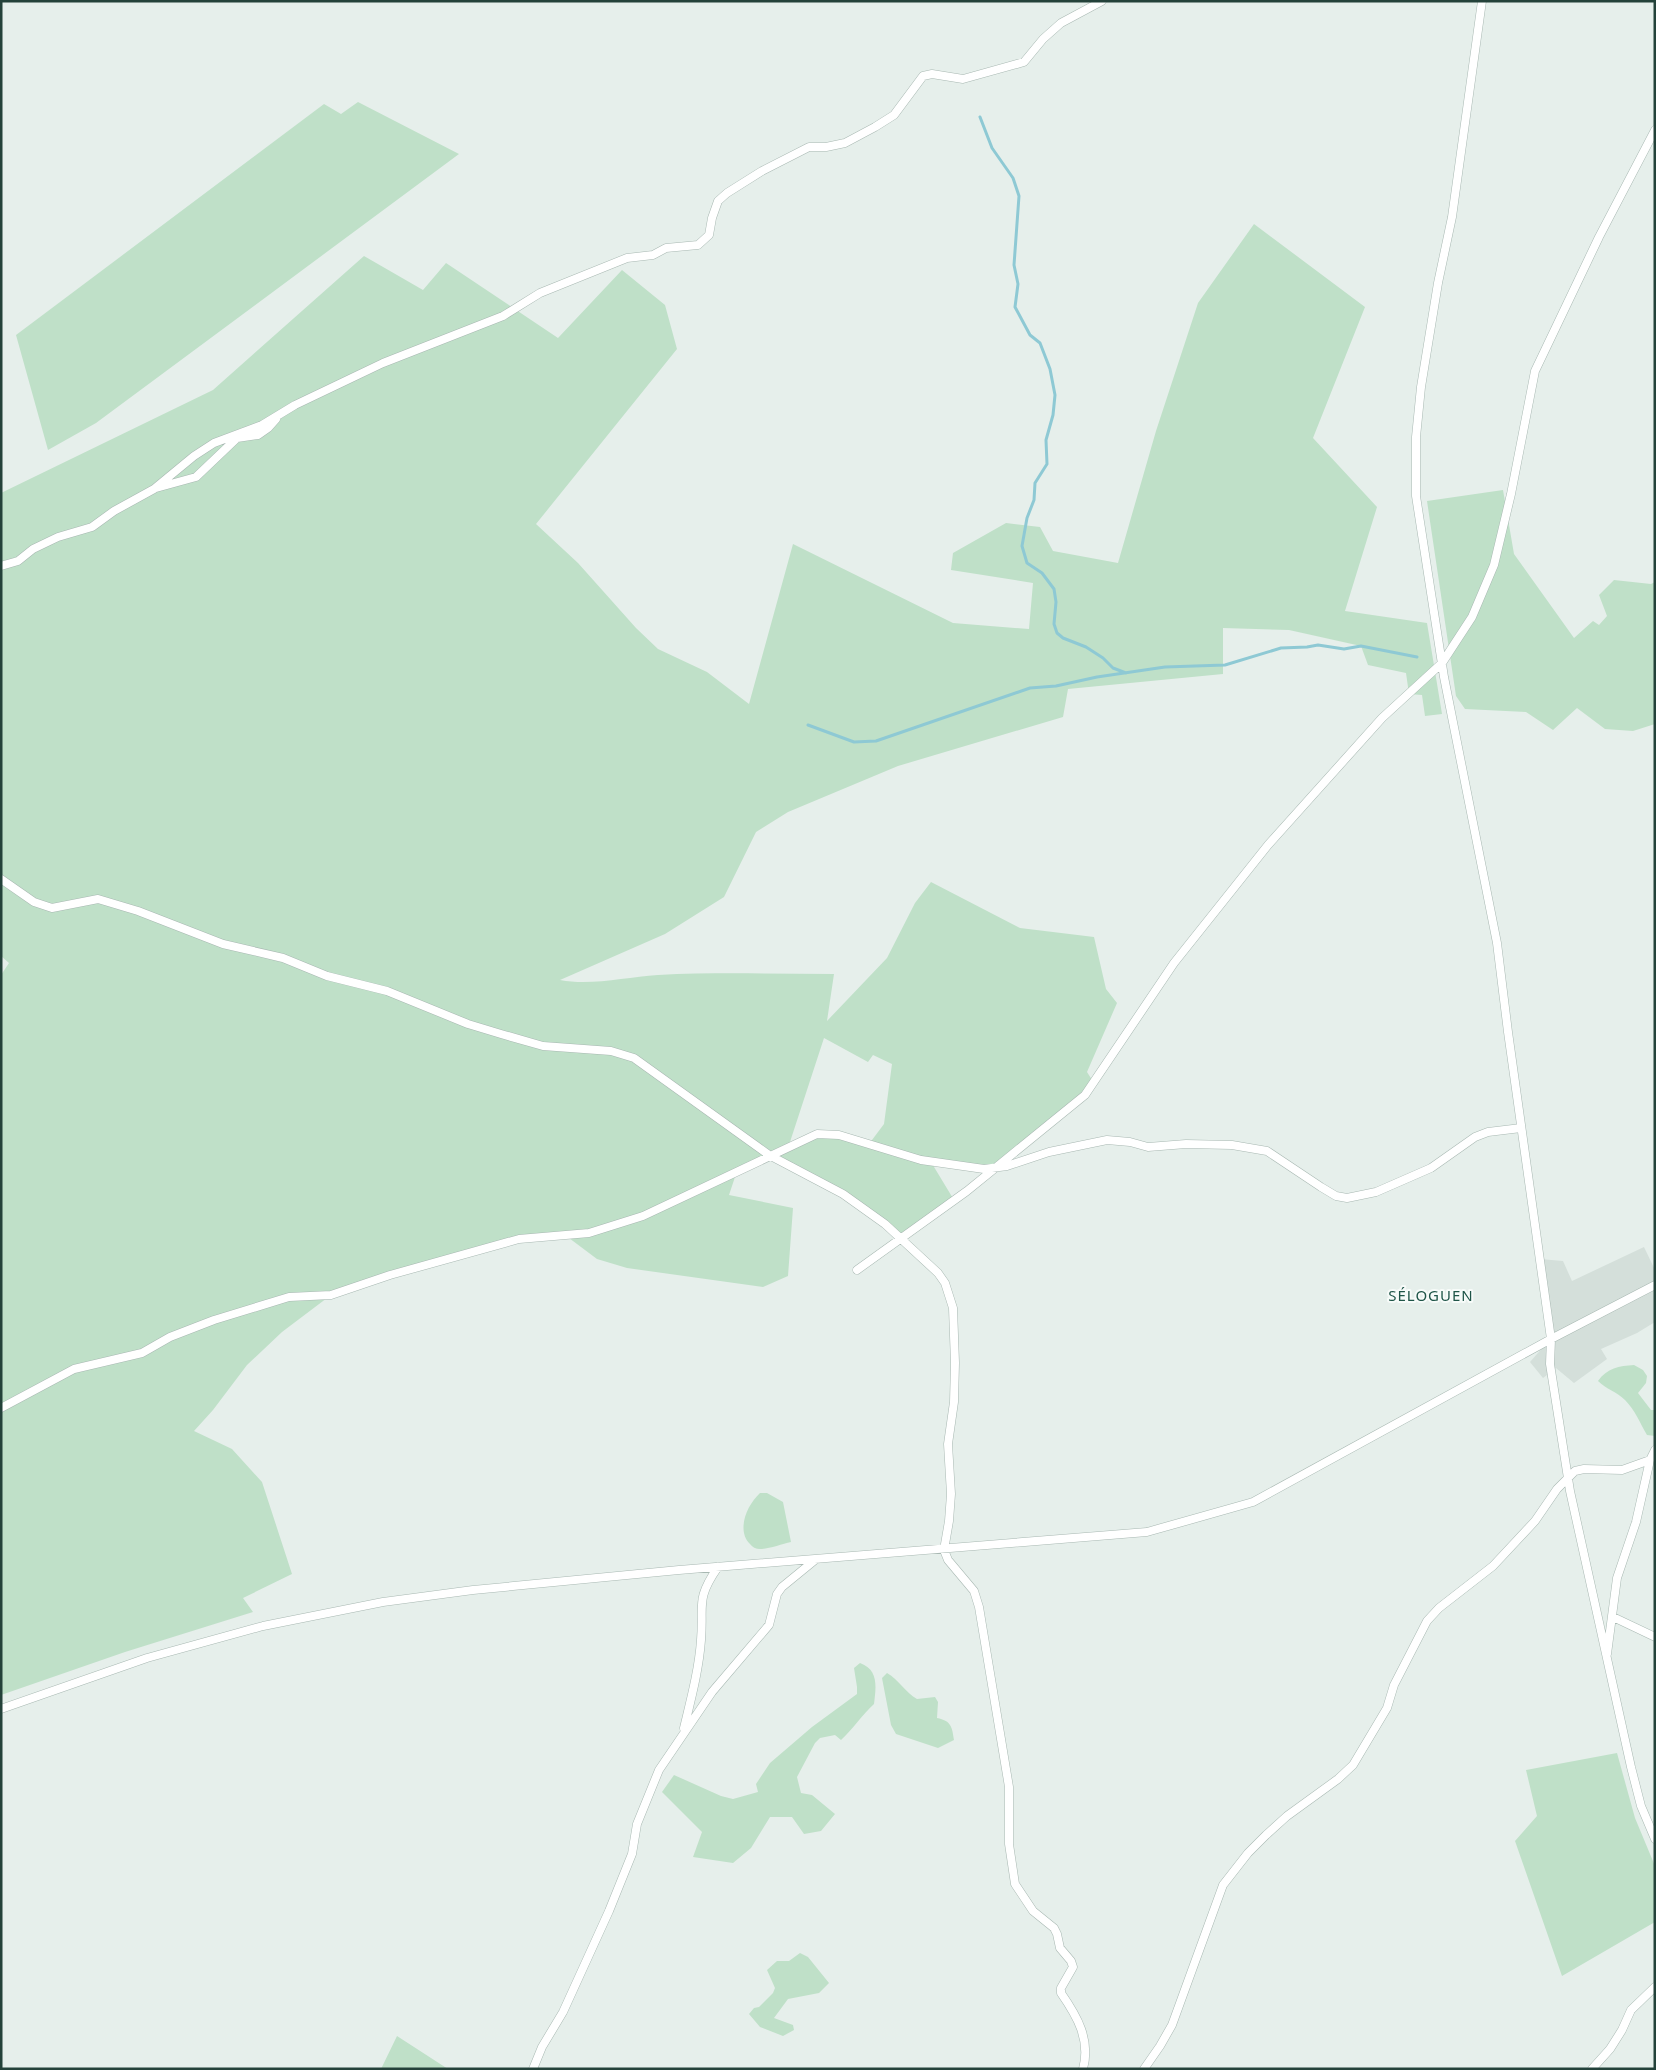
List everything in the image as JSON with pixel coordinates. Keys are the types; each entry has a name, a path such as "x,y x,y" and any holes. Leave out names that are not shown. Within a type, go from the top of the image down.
{"street":[{"path":"1,566 18,561 33,549 58,537 92,527 114,511 154,489 194,456 214,443 262,425 295,405 383,363 503,316 540,293 627,258 653,254 666,248 698,245 708,234 718,202 726,194 762,171 809,147 826,147 845,143 875,127 894,114 923,76 932,74 963,79 1024,62 1043,39 1061,23 1102,1"},
{"path":"1482,1 1452,217 1438,283 1426,359 1416,437 1416,496 1442,664 1497,943 1551,1338 1550,1364 1568,1476 1606,1658 1641,1806 1655,1840"},
{"path":"857,1270 994,1168 1086,1095 1174,963 1268,845 1382,718 1442,664 1472,617 1494,565 1511,494 1535,372 1599,237 1655,130"},
{"path":"154,489 196,477 237,438 258,434 268,428 281,414"},
{"path":"1,879 34,902 52,908 98,899 223,944 283,958 326,976 386,991 468,1024 501,1034 543,1046 611,1051 634,1058 769,1156 843,1194 885,1224 938,1272 945,1283 953,1308 954,1402 948,1444 951,1494 944,1550 948,1560 974,1590 979,1607 1008,1787 1010,1844 1015,1884 1032,1911 1054,1928 1060,1948 1071,1961 1073,1967 1061,1988 1061,1993 1076,2015 1085,2042 1086,2057 1082,2069"},
{"path":"1,1408 74,1369 142,1353 170,1337 214,1320 289,1297 332,1295 399,1272 510,1242 589,1233 644,1216 817,1134 839,1135 921,1160 977,1168 1007,1166 1049,1152 1107,1140 1130,1142 1148,1147 1186,1144 1232,1145 1268,1151 1336,1196 1347,1198 1376,1192 1431,1168 1475,1137 1488,1132 1521,1128"},
{"path":"1,1709 147,1658 263,1626 383,1602 464,1591 718,1567 1147,1532 1253,1502 1551,1338 1655,1285"},
{"path":"1606,1658 1618,1578 1636,1522 1650,1460 1655,1450"},
{"path":"1144,2069 1172,2025 1223,1885 1248,1853 1272,1830 1338,1779 1353,1765 1387,1708 1394,1685 1427,1621 1439,1608 1493,1566 1535,1521 1568,1476 1575,1471 1584,1469 1622,1470 1650,1460"},
{"path":"533,2069 542,2046 563,2012 609,1911 632,1854 637,1824 659,1770 683,1732 712,1692 769,1625 777,1594 782,1587 815,1560"},
{"path":"683,1732 702,1640 702,1598 708,1580 718,1567"},
{"path":"1613,1617 1655,1638"},
{"path":"1592,2069 1614,2043 1631,2010 1655,1988"}],"shaded area":[{"path":"1644,1247 1655,1270 1655,1322 1637,1333 1601,1349 1607,1359 1574,1383 1556,1368 1543,1378 1530,1362 1551,1338 1540,1259 1563,1261 1572,1281"}],"green space":[{"path":"358,102 459,154 96,423 48,450 16,335 324,104 341,114"},
{"path":"1254,224 1365,307 1313,438 1377,507 1345,611 1427,623 1442,714 1425,716 1422,695 1409,694 1406,673 1368,665 1361,646 1289,630 1223,628 1223,674 1068,689 1063,717 898,766 788,812 756,832 724,897 665,934 560,980 596,982 658,975 702,974 834,974 827,1021 887,958 915,903 931,882 1020,928 1094,937 1106,989 1117,1003 1087,1072 1094,1083 994,1168 931,1162 954,1200 901,1239 843,1195 770,1156 737,1171 729,1195 793,1208 788,1276 763,1287 627,1268 597,1259 565,1235 519,1239 331,1295 282,1332 247,1365 213,1410 194,1431 232,1449 262,1482 292,1574 243,1598 253,1612 125,1652 1,1695 1,975 9,963 1,956 1,493 213,390 364,256 423,290 446,263 558,338 622,270 665,305 677,349 536,524 578,563 636,628 658,649 707,672 749,704 793,544 953,623 1029,629 1033,583 951,570 953,553 1006,523 1040,527 1053,551 1118,563 1156,431 1198,303","holes":["824,1038 868,1062 873,1055 892,1064 884,1124 869,1144 817,1134 789,1145"]},
{"path":"1503,490 1514,554 1574,638 1593,621 1599,625 1607,616 1599,595 1614,580 1651,584 1655,582 1655,724 1633,731 1605,729 1577,708 1553,730 1526,712 1465,709 1456,696 1427,501"},
{"path":"1634,1365 1643,1370 1647,1376 1646,1383 1638,1393 1651,1410 1655,1410 1655,1436 1647,1435 1635,1412 1625,1400 1598,1381 1605,1373 1614,1368"},
{"path":"760,1493 767,1493 783,1502 791,1542 759,1549 752,1546 746,1538 744,1525 747,1511"},
{"path":"860,1663 870,1670 875,1680 874,1704 841,1740 835,1735 820,1738 815,1743 797,1777 801,1793 812,1795 835,1814 821,1831 804,1834 792,1817 770,1817 751,1848 733,1863 693,1857 702,1832 662,1792 674,1775 721,1796 733,1799 758,1792 756,1784 770,1763 812,1727 857,1694 854,1668"},
{"path":"887,1673 917,1699 935,1697 938,1702 937,1718 950,1725 954,1740 938,1748 896,1734 891,1725 882,1678"},
{"path":"1617,1753 1635,1818 1655,1866 1655,1922 1562,1976 1515,1841 1537,1816 1526,1770"},
{"path":"800,1953 808,1957 829,1983 819,1993 788,1999 774,2018 793,2025 794,2030 783,2036 760,2027 749,2014 773,1993 775,1988 767,1970 777,1961 789,1961"},
{"path":"397,2036 448,2069 381,2069"}],"waterway":[{"path":"980,117 992,148 1013,178 1019,196 1014,265 1018,284 1015,307 1030,335 1040,343 1050,369 1055,395 1053,415 1046,440 1047,464 1035,483 1034,500 1027,518 1022,546 1027,563 1042,573 1054,589 1056,602 1054,624 1057,633 1063,638 1086,647 1103,658 1113,668 1126,673"},
{"path":"808,725 854,742 876,741 1030,688 1056,686 1097,677 1165,667 1225,665 1281,648 1318,645 1344,649 1361,646 1417,657"}],"district":[{"name":"SÉLOGUEN","path":"1431,1296"}]}
